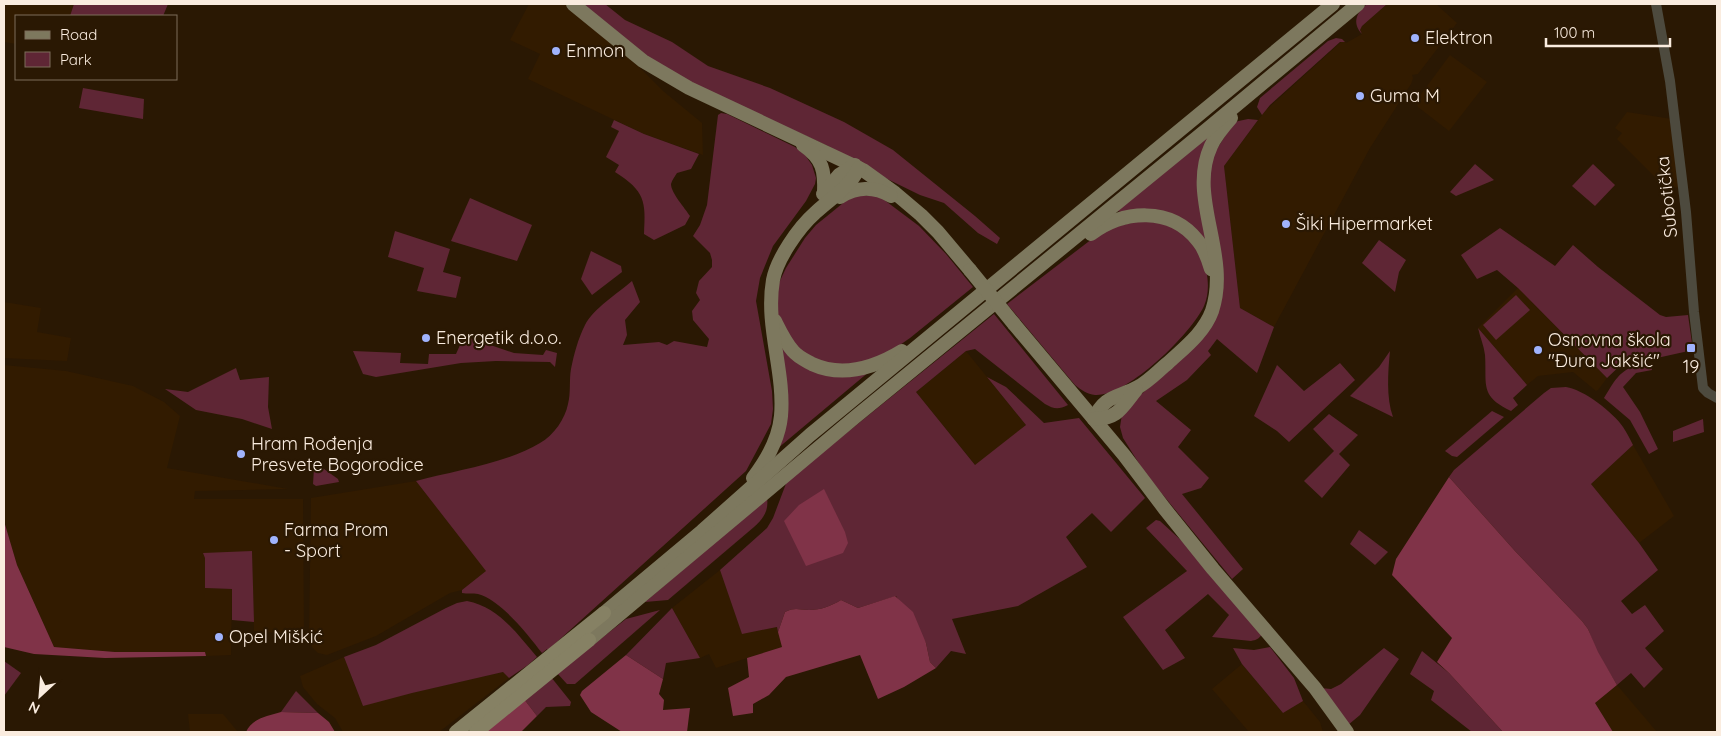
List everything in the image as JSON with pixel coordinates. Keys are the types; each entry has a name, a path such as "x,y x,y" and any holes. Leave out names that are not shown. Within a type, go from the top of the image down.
{"highway":[{"path":"476,732 604,613"},
{"path":"555,660 589,640"},
{"path":"456,732 537,676"}],"main road":[{"path":"573,4 622,45 664,75 688,88 857,166 895,193 938,232 1124,454 1213,570 1315,688 1348,732"},
{"path":"604,613 810,435 1333,4"},
{"path":"589,640 854,418 1358,4"},
{"path":"1094,419 1110,418 1117,403 1152,377 1190,344 1206,323 1212,311 1218,268 1206,205 1204,170 1212,144 1244,97"},
{"path":"774,127 810,149 822,164 825,175 824,193"},
{"path":"816,212 824,193 839,175 857,166"},
{"path":"702,530 754,476 766,458 780,422 781,407 770,306 773,278 780,261 816,212 850,183 857,166"},
{"path":"816,212 827,208 854,190 869,189 886,193 911,207"},
{"path":"1013,288 1026,285 1103,226 1122,218 1145,215 1162,217 1171,221 1190,232 1198,241 1205,252 1211,269 1214,299"},
{"path":"772,314 785,340 800,358 821,368 841,371 860,369 877,364 906,349 960,311"},
{"path":"1069,390 1090,400 1117,403"},
{"path":"1117,403 1116,429 1124,454"}],"street":[{"name":"Subotička","path":"1656,4 1670,81 1686,212 1695,322 1703,388 1717,398"}],"shaded area":[{"path":"4,4 74,4 70,15 15,15 15,44 4,42"},
{"path":"529,4 568,4 638,66 663,91 702,123 703,155 644,134 528,79 540,54 510,40"},
{"path":"1387,4 1436,4 1457,23 1418,74 1412,75 1411,84 1370,148 1274,327 1240,308 1224,166 1265,111 1341,42 1346,43 1362,34 1360,30 1362,26"},
{"path":"1450,55 1487,82 1449,131 1418,107 1416,101"},
{"path":"1627,112 1672,119 1679,188 1663,185 1617,139 1622,133 1615,128"},
{"name":"Osnovna škola \"Đura Jakšić\"","path":"1518,288 1607,378 1598,390 1596,391 1573,372 1538,376 1527,385 1478,328"},
{"path":"4,302 41,308 37,332 71,338 67,361 4,358"},
{"path":"966,351 1026,425 976,466 916,392"},
{"path":"4,365 66,371 133,386 164,402 180,416 167,468 288,489 195,491 194,499 303,499 304,635 254,631 252,551 205,558 206,588 232,589 231,655 206,656 205,652 115,652 54,647 17,565 4,521"},
{"path":"1633,445 1674,516 1639,543 1591,484"},
{"path":"1449,477 1588,629 1598,652 1617,685 1595,703 1613,732 1503,732 1437,662 1452,638 1392,575 1396,559"},
{"path":"416,481 487,571 462,590 450,593 376,636 327,655 318,653 312,647 309,639 311,498"},
{"path":"824,489 845,532 848,543 843,553 806,566 784,521 799,505"},
{"path":"4,521 17,565 54,647 115,652 205,652 206,656 105,658 34,654 4,647"},
{"path":"720,570 742,633 778,627 782,647 716,668 709,654 700,658 672,608"},
{"path":"895,596 913,612 926,643 930,662 936,668 904,687 878,699 860,655 786,677 769,695 753,704 753,713 733,716 728,688 749,677 747,658 782,647 778,632 785,612 795,609 809,610 822,608 841,600 858,608"},
{"path":"626,655 663,679 659,694 664,700 663,710 690,708 687,732 622,732 591,712 580,695 582,691"},
{"path":"344,657 363,706 376,701 503,672 509,678 439,732 343,732 335,718 317,704 303,687 300,676"},
{"path":"1242,664 1283,713 1303,701 1320,722 1323,732 1249,732 1212,689"},
{"path":"1617,685 1657,732 1613,732 1595,703"},
{"path":"524,699 537,716 521,732 484,732"},
{"path":"281,712 318,713 329,722 335,732 246,732 256,721"},
{"path":"188,714 223,714 238,732 190,732"}],"green space":[{"path":"74,4 168,4 163,15 70,15"},
{"path":"583,4 605,4 625,20 672,42 708,66 770,88 844,122 893,150 1000,238 997,244 978,233 944,203 920,195 875,173 828,146 672,75 655,64"},
{"path":"1367,4 1387,4 1362,26 1360,30 1362,34 1357,26 1356,22 1360,11"},
{"path":"1336,38 1342,39 1345,42 1340,42 1270,105 1262,115 1257,107 1260,98 1328,41"},
{"path":"83,88 144,99 143,119 79,108"},
{"path":"721,113 727,114 795,147 805,155 812,165 816,178 806,201 773,246 760,278 756,301 772,391 773,409 771,424 746,471 548,650 542,653 513,619 496,603 478,594 462,593 462,590 486,571 416,481 480,466 512,456 527,450 550,436 567,410 572,363 585,325 600,307 632,281 640,302 625,320 627,335 623,345 659,342 667,345 674,341 707,347 709,339 693,320 692,311 700,300 696,293 699,281 712,267 712,260 710,253 693,236 700,225 707,205 718,115"},
{"path":"1248,119 1258,120 1224,166 1240,308 1274,327 1257,373 1217,339 1208,351 1211,355 1187,380 1156,401 1191,430 1178,447 1209,478 1201,488 1182,494 1243,569 1232,579 1145,473 1123,438 1120,427 1122,414 1127,406 1146,390 1212,320 1208,163 1234,122"},
{"path":"614,120 644,134 699,154 691,169 677,173 671,184 676,196 690,216 685,225 654,240 644,234 645,213 642,198 632,185 615,172 619,165 606,157 619,131 611,127"},
{"path":"1216,129 1206,148 1211,253 1189,227 1117,211"},
{"path":"1475,164 1494,180 1456,196 1450,192"},
{"path":"1593,164 1615,185 1595,206 1572,186"},
{"path":"853,195 879,196 919,226 946,254 973,287 910,338 878,360 833,366 814,360 798,349 781,325 775,305 778,285 786,268 805,238 816,225"},
{"path":"470,198 532,225 517,261 451,241"},
{"path":"1149,219 1184,233 1197,247 1202,256 1207,277 1207,297 1204,306 1186,332 1157,362 1124,386 1108,393 1089,394 1075,385 1007,304 1105,229"},
{"path":"1500,228 1555,266 1573,245 1660,315 1666,317 1688,315 1693,350 1657,358 1636,358 1625,361 1607,378 1518,288 1497,270 1477,279 1461,255"},
{"path":"395,231 450,249 443,272 461,277 456,298 417,291 424,268 388,257"},
{"path":"1379,240 1406,260 1399,272 1395,292 1362,263"},
{"path":"591,251 621,266 622,272 592,295 581,279"},
{"path":"1516,295 1530,310 1496,340 1483,325"},
{"path":"994,314 1068,405 1061,408 1048,406 975,349 966,351 916,392 975,465 1026,425 987,377 1006,387 1044,423 1079,418 1145,498 1111,532 1092,513 1066,537 1087,567 1018,606 952,619 966,654 951,651 936,668 930,662 926,643 896,596 858,608 841,600 830,606 818,609 792,610 785,612 778,632 777,627 742,634 720,570 767,528 773,518 787,481"},
{"path":"1478,328 1527,385 1513,398 1518,405 1511,411 1494,400 1489,394 1486,382 1484,348"},
{"path":"464,336 514,353 543,355 546,350 557,353 555,367 550,362 496,361 461,363 376,377 363,374 353,351 401,353 400,363 428,364 429,354 456,354"},
{"path":"775,337 800,361 870,371 771,454 778,439"},
{"path":"1390,351 1388,393 1393,417 1350,396 1379,367"},
{"path":"1340,363 1355,380 1289,442 1277,431 1254,416 1277,365 1304,391"},
{"path":"1638,365 1651,365 1652,370 1636,373 1623,387 1640,412 1658,449 1649,454 1630,420 1604,398 1622,373"},
{"path":"236,368 240,380 269,377 268,407 272,429 242,419 196,410 165,389 188,392"},
{"path":"1566,387 1589,397 1619,421 1633,445 1591,484 1639,543 1658,570 1621,601 1632,614 1645,605 1664,631 1645,648 1663,669 1644,688 1631,673 1617,685 1597,652 1588,629 1582,621 1515,551 1449,477 1454,470 1544,393 1551,388"},
{"path":"1492,411 1504,417 1457,457 1445,451"},
{"path":"1329,414 1358,435 1339,454 1350,465 1322,498 1304,481 1334,451 1313,429"},
{"path":"1703,419 1704,432 1673,442 1673,431"},
{"path":"317,464 338,479 339,482 316,486 313,484 314,468"},
{"path":"767,498 765,514 754,527 668,600 645,602"},
{"path":"1156,520 1160,521 1196,554 1262,634 1259,638 1251,641 1212,637 1229,615 1208,594 1165,630 1185,658 1163,670 1123,617 1187,571 1146,528"},
{"path":"1359,530 1388,552 1375,565 1350,544"},
{"path":"252,551 254,622 232,620 232,589 205,588 205,558 203,553"},
{"path":"467,601 478,604 498,615 537,657 509,678 503,672 363,706 344,657 376,645 446,608"},
{"path":"672,608 700,658 666,663 663,679 626,655"},
{"path":"660,610 575,684 567,684 557,673 626,619"},
{"path":"1270,647 1294,678 1303,701 1283,713 1242,664 1233,648 1254,650"},
{"path":"1384,648 1399,659 1360,715 1348,725 1321,688 1331,689 1341,684"},
{"path":"1422,651 1449,673 1503,732 1472,732 1431,700 1434,691 1410,674"},
{"path":"4,661 21,673 4,696"},
{"path":"551,677 571,702 570,706 546,707 537,716 524,699"},
{"path":"296,691 318,713 281,712"}],"place":[{"name":"Elektron","path":"1415,38"},
{"name":"Enmon","path":"556,51"},
{"name":"Guma M","path":"1360,96"},
{"name":"Šiki Hipermarket","path":"1286,224"},
{"name":"Energetik d.o.o.","path":"426,338"},
{"name":"19","path":"1691,348"},
{"name":"Osnovna škola \"Đura Jakšić\"","path":"1538,350"},
{"name":"Hram Rođenja Presvete Bogorodice","path":"241,454"},
{"name":"Farma Prom - Sport","path":"274,540"},
{"name":"Opel Miškić","path":"219,637"}]}
